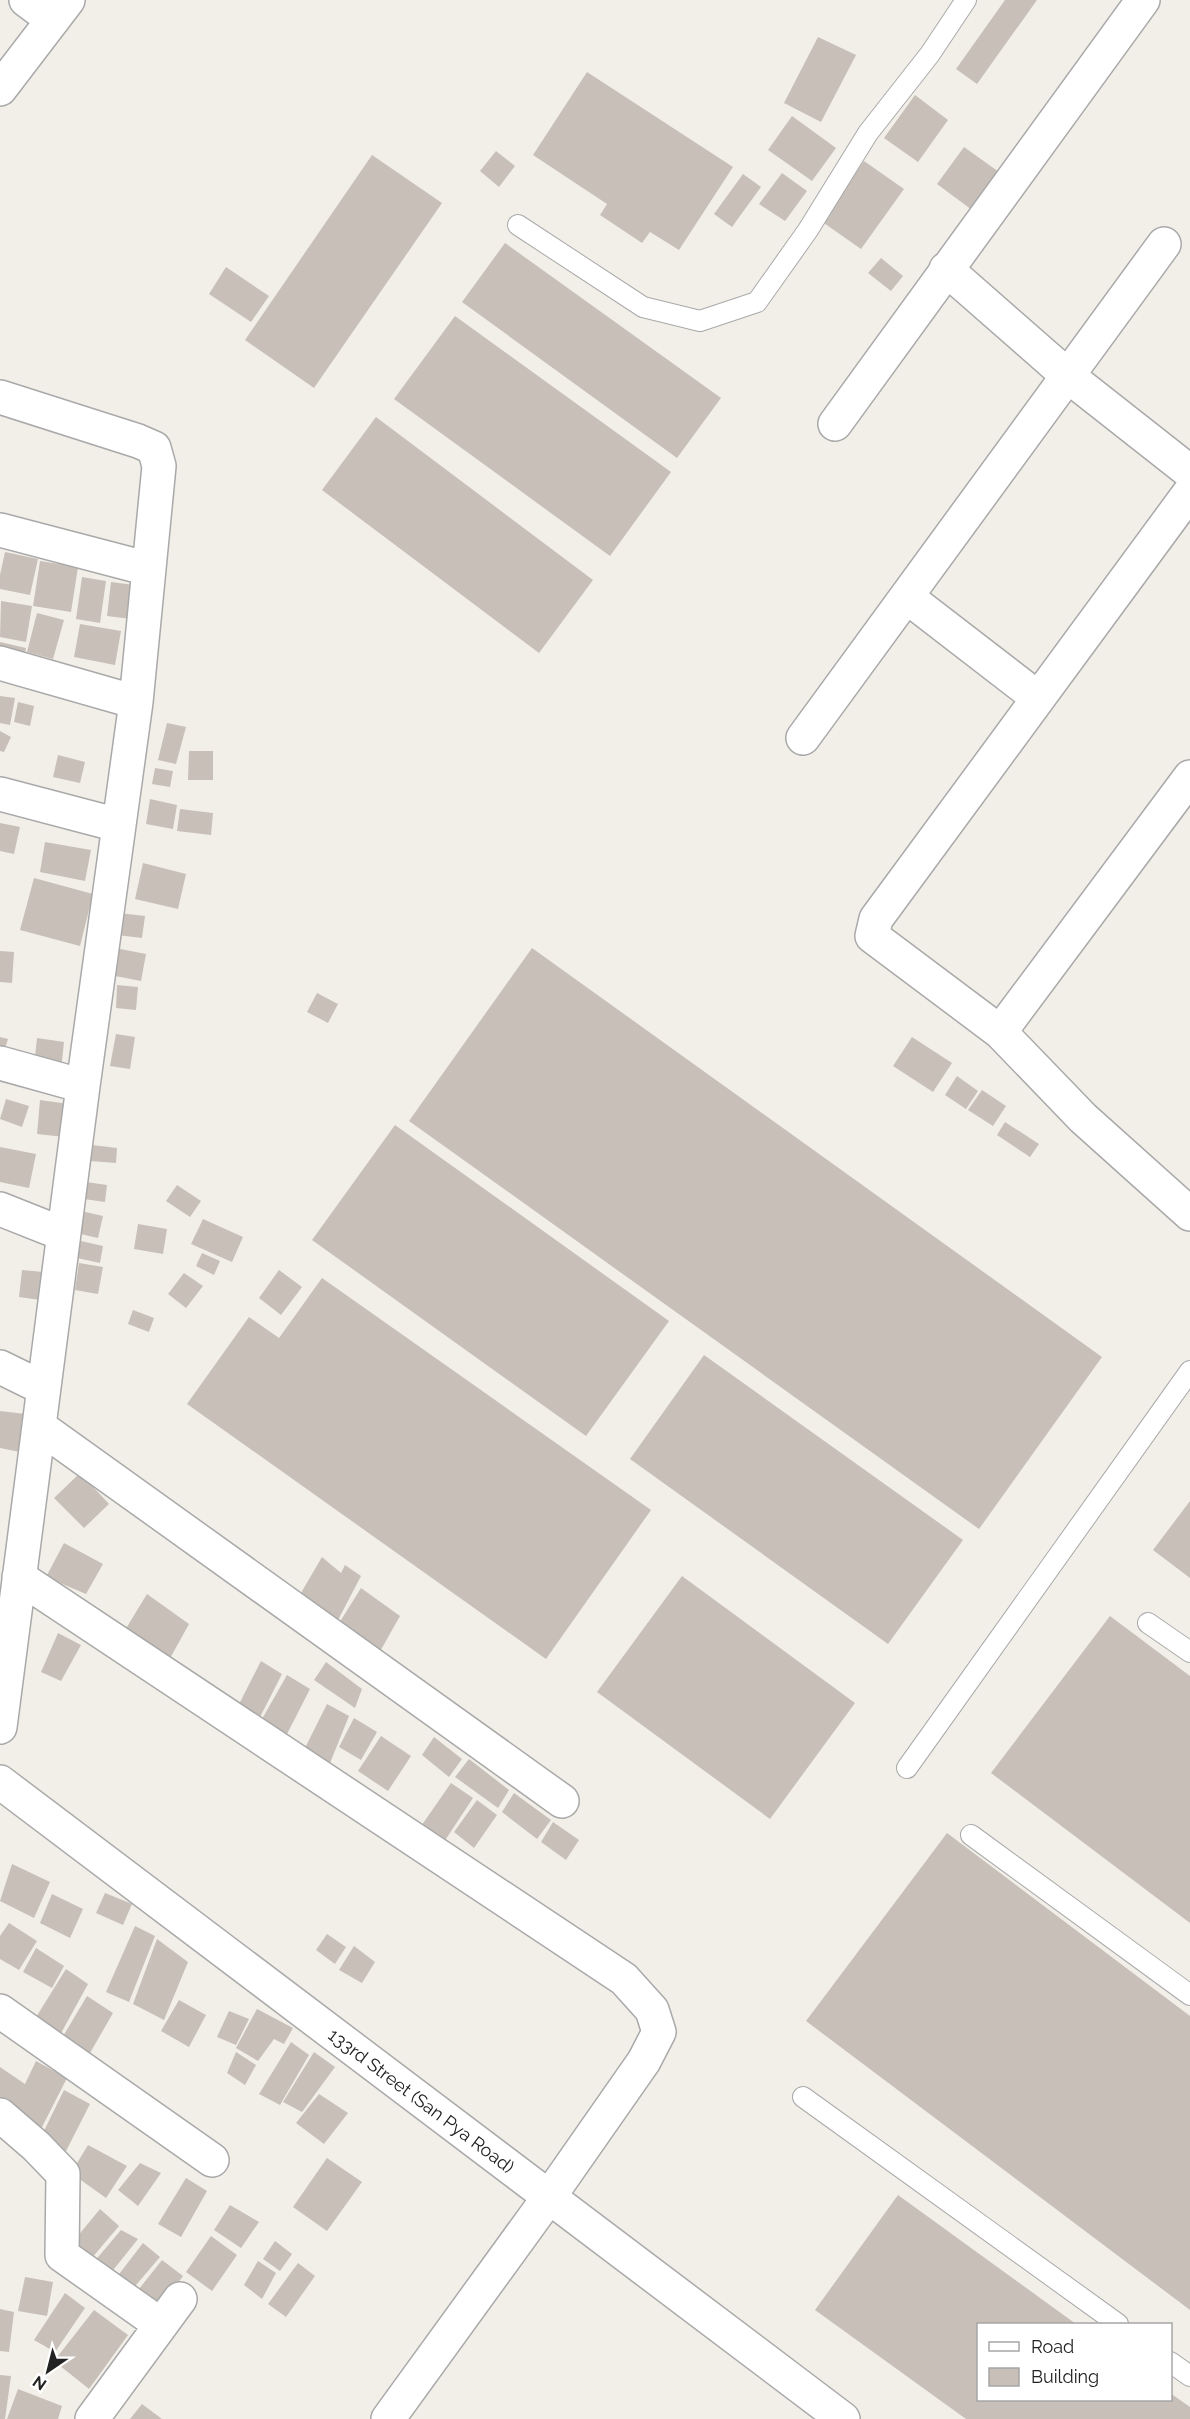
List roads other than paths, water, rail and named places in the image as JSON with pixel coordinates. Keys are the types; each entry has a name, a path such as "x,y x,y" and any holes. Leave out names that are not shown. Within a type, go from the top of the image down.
{"street":[{"path":"0,89 60,10 26,0"},
{"path":"835,424 1143,0"},
{"path":"804,738 1164,244"},
{"path":"946,269 1068,376 1190,472"},
{"path":"0,397 138,441 153,448 159,466 136,702 63,1234 40,1427 12,1533 19,1577 2,1694 0,1727"},
{"path":"1190,492 876,919 872,936 1000,1032 1083,1118 1190,1214"},
{"path":"0,530 149,569"},
{"path":"907,597 1038,698"},
{"path":"0,663 136,702"},
{"path":"1000,1032 1190,777"},
{"path":"0,794 118,825"},
{"path":"0,1064 83,1086"},
{"path":"0,1209 63,1234"},
{"path":"0,1367 44,1388"},
{"path":"40,1427 562,1801"},
{"path":"19,1577 624,1979 652,2010 659,2032 644,2061 549,2197 388,2419"},
{"name":"133rd Street (San Pya Road)","path":"0,1782 843,2419"},
{"path":"0,2011 212,2160"},
{"path":"0,2115 36,2146 63,2174 62,2255 160,2325"},
{"path":"92,2419 180,2299"}],"lane":[{"path":"518,225 643,307 700,321 757,302 808,230 868,133 930,54 966,0"},
{"path":"908,1768 1190,1371"},
{"path":"1148,1623 1190,1652"},
{"path":"971,1835 1190,1995"},
{"path":"802,2097 1115,2323"},
{"path":"1172,2363 1190,2376"}]}
